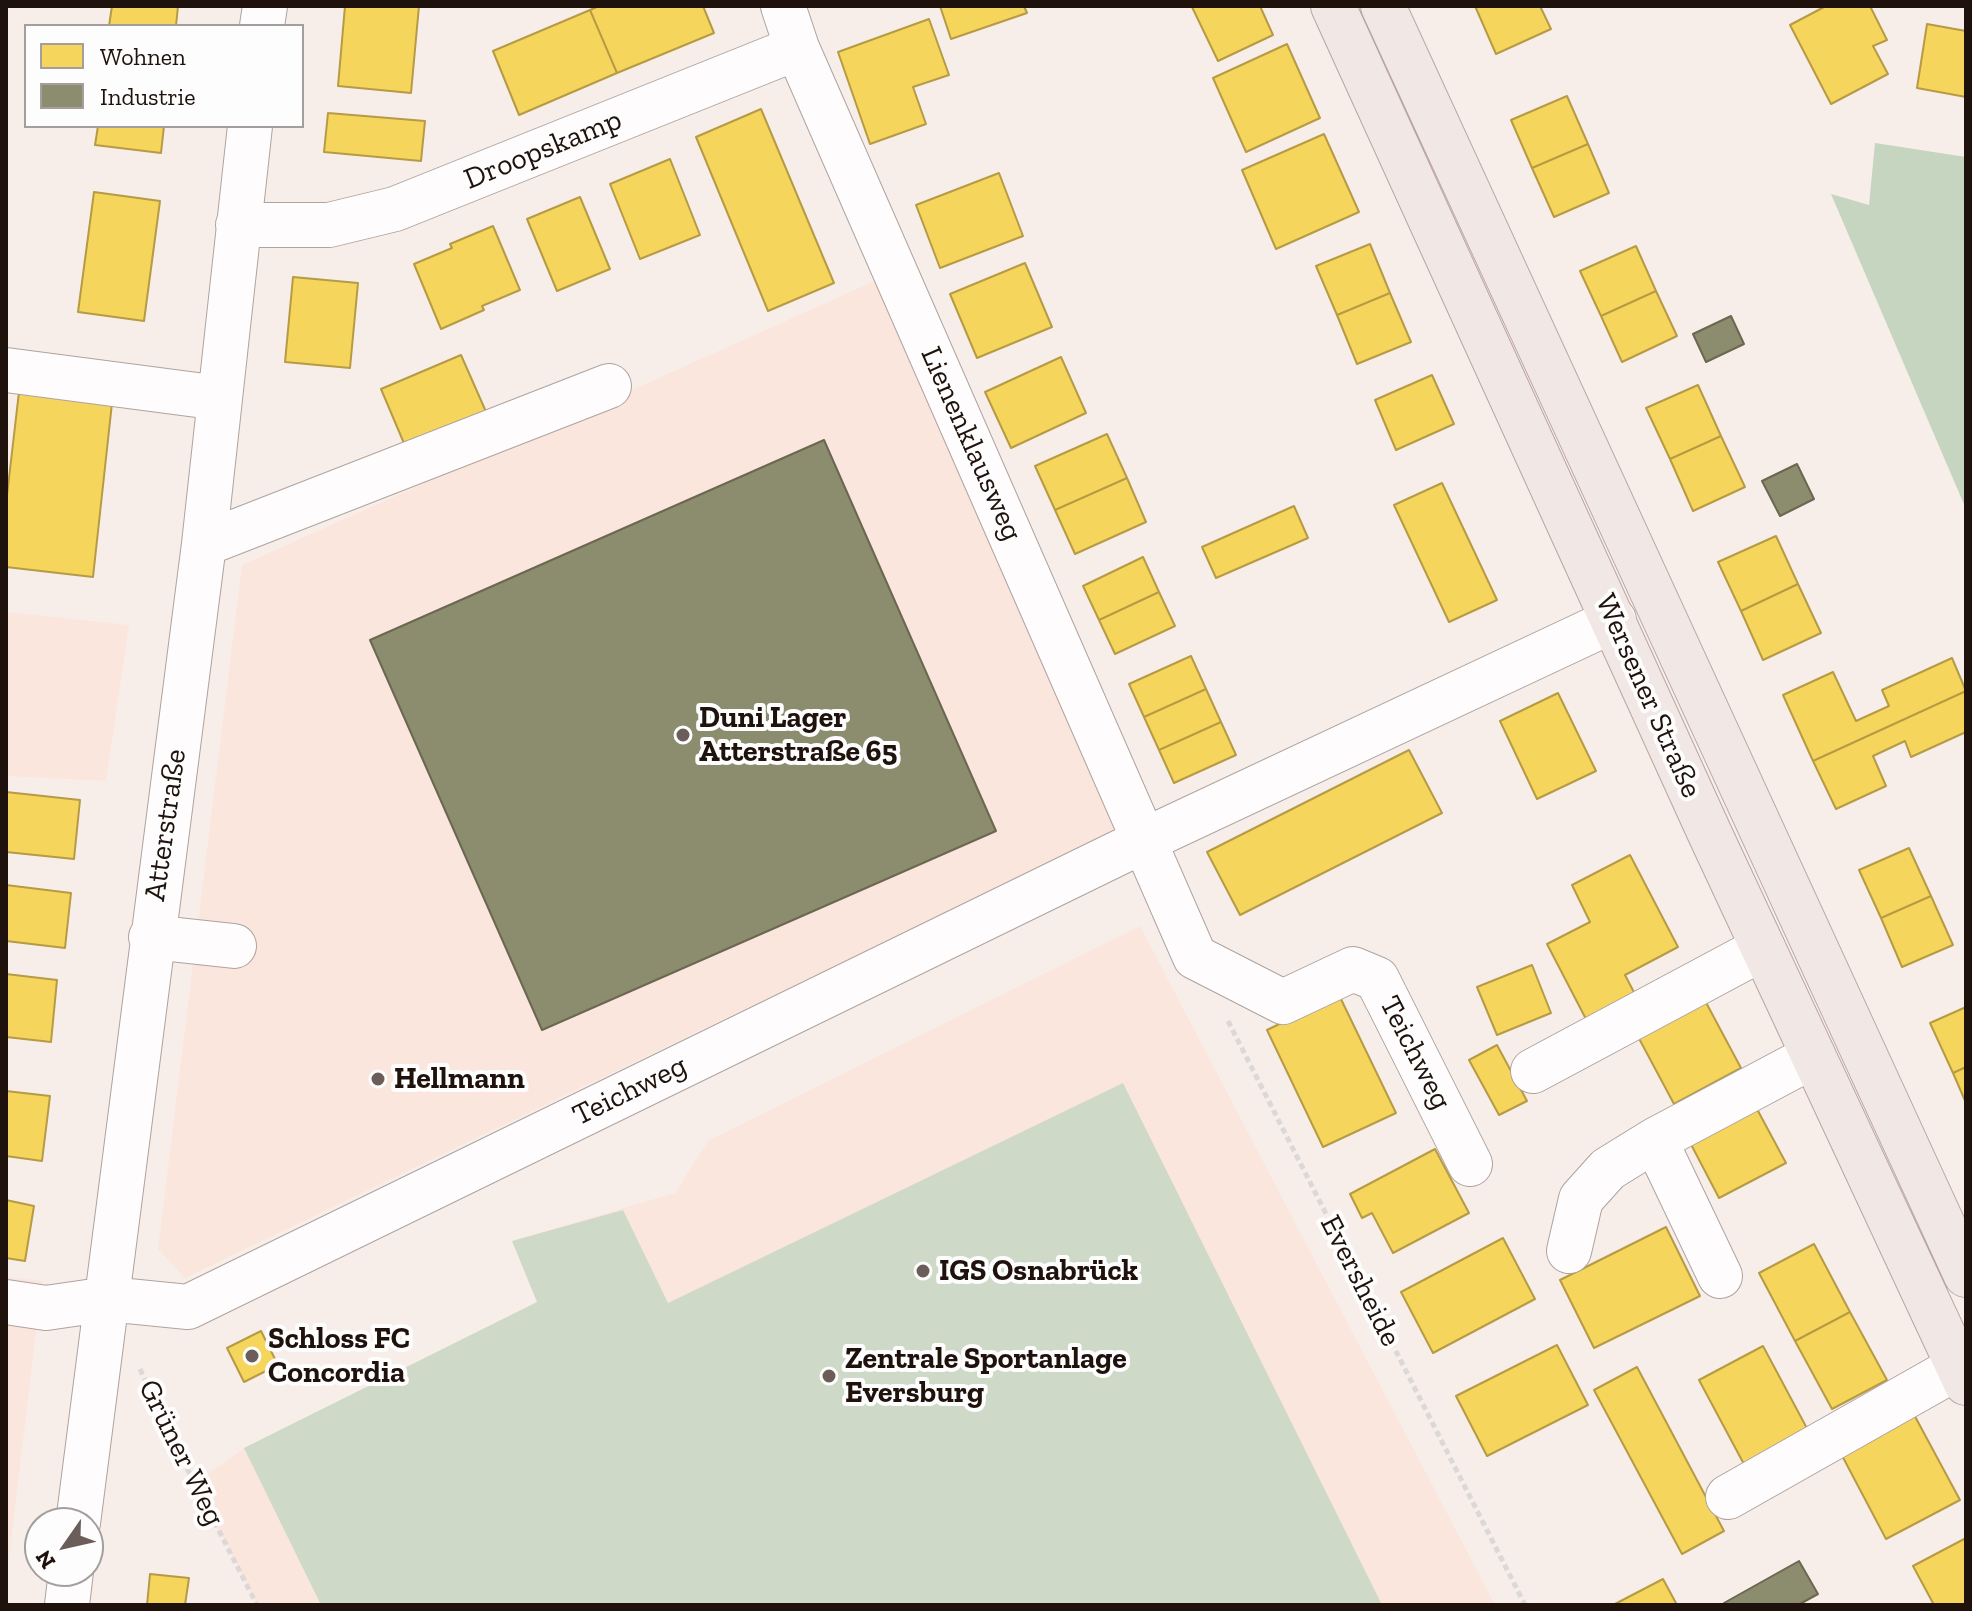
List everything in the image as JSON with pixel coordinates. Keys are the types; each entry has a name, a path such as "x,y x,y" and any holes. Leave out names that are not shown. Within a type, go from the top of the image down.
{"main road":[{"name":"Wersener Straße","path":"1333,6 1763,948 1962,1375"},
{"name":"Wersener Straße","path":"1383,6 1966,1275"}],"street":[{"path":"783,6 797,48"},
{"name":"Droopskamp","path":"238,225 329,225 395,209 797,48"},
{"name":"Lienenklausweg","path":"797,48 1145,840"},
{"name":"Atterstraße","path":"80,1507 151,937 204,544 250,128"},
{"path":"6,370 220,398"},
{"path":"204,544 609,386"},
{"name":"Teichweg","path":"6,1302 46,1308 108,1299 188,1307 1145,840 1614,620"},
{"name":"Teichweg","path":"1145,840 1195,957 1283,1002 1353,969 1377,979 1470,1164"},
{"path":"151,937 234,946"},
{"path":"1533,1071 1763,948"},
{"path":"1569,1251 1581,1199 1608,1169 1655,1140 1813,1056"},
{"path":"1655,1140 1720,1276"},
{"path":"1728,1497 1962,1375"}],"path":[{"name":"Eversheide","path":"1224,1014 1525,1605"},
{"name":"Grüner Weg","path":"139,1366 176,1447 257,1605"}],"shaded area":[{"path":"877,280 1117,830 185,1278 158,1249 242,565"},
{"path":"6,612 129,625 106,781 6,776"},
{"name":"Zentrale Sportanlage Eversburg","path":"1140,926 1495,1605 257,1605 195,1483 244,1448 537,1302 512,1241 675,1193 708,1141"},
{"path":"6,1277 42,1281 6,1583"}],"green space":[{"path":"1875,143 1966,157 1966,509 1831,194 1869,205"},
{"name":"Zentrale Sportanlage Eversburg","path":"1123,1083 1382,1605 321,1605 244,1448 537,1302 512,1241 623,1210 668,1303"}],"building: Wohnen":[{"path":"112,6 178,6 176,24 109,24"},
{"path":"345,6 419,6 411,93 338,86"},
{"path":"599,6 703,6 714,33 617,73 590,10"},
{"path":"940,6 1024,6 1027,13 951,39"},
{"path":"1260,6 1273,35 1218,61 1192,7"},
{"path":"1475,6 1540,6 1551,29 1496,54"},
{"path":"1826,6 1870,6 1887,40 1873,46 1888,74 1831,104 1790,25"},
{"path":"590,10 617,73 519,115 493,51"},
{"path":"929,19 949,75 913,87 926,124 870,144 838,52"},
{"path":"1927,24 1966,31 1966,97 1917,88"},
{"path":"1287,44 1320,118 1246,152 1213,78"},
{"path":"1567,96 1588,144 1532,168 1511,120"},
{"path":"761,109 834,283 768,311 696,137"},
{"path":"328,113 425,121 421,161 324,152"},
{"path":"98,128 164,128 161,153 95,145"},
{"path":"1324,134 1359,212 1276,249 1242,170"},
{"path":"1588,144 1609,193 1554,217 1532,168"},
{"path":"670,159 700,235 640,259 610,184"},
{"path":"999,173 1023,236 940,268 916,205"},
{"path":"94,192 160,201 144,321 78,312"},
{"path":"580,197 610,269 557,291 527,219"},
{"path":"493,226 520,290 482,306 484,310 441,329 414,264 452,248 450,244"},
{"path":"1370,244 1390,293 1337,315 1316,266"},
{"path":"1636,246 1656,291 1601,316 1580,271"},
{"path":"1025,263 1052,327 977,358 950,294"},
{"path":"293,277 358,283 350,368 285,362"},
{"path":"1656,291 1677,336 1622,362 1601,316"},
{"path":"1390,293 1411,342 1357,364 1337,315"},
{"path":"461,355 487,414 406,448 381,389"},
{"path":"1061,357 1086,413 1011,448 985,392"},
{"path":"1432,375 1454,424 1396,450 1375,400"},
{"path":"20,383 113,394 93,577 6,567 6,504"},
{"path":"1698,385 1721,436 1670,459 1646,408"},
{"path":"1107,434 1127,478 1055,510 1035,466"},
{"path":"1721,436 1745,487 1693,511 1670,459"},
{"path":"1127,478 1146,522 1075,554 1055,510"},
{"path":"1442,483 1497,600 1449,622 1394,505"},
{"path":"1294,506 1308,538 1216,578 1202,547"},
{"path":"1776,536 1798,584 1741,611 1718,562"},
{"path":"1143,557 1159,592 1099,620 1083,586"},
{"path":"1798,584 1821,633 1763,660 1741,611"},
{"path":"1159,592 1175,626 1115,654 1099,620"},
{"path":"1191,656 1206,689 1144,717 1129,684"},
{"path":"1952,658 1966,691 1813,761 1783,695 1833,672 1856,721 1889,706 1882,690"},
{"path":"1206,689 1221,722 1159,750 1144,717"},
{"path":"1966,691 1966,732 1911,757 1905,741 1873,756 1886,786 1836,809 1813,761"},
{"path":"1558,693 1596,771 1537,799 1500,721"},
{"path":"1221,722 1236,755 1174,783 1159,750"},
{"path":"1409,750 1442,813 1240,915 1207,852"},
{"path":"6,792 80,800 74,859 6,852"},
{"path":"1909,848 1931,896 1881,918 1859,870"},
{"path":"1630,855 1678,947 1625,975 1637,998 1588,1023 1547,944 1590,922 1572,885"},
{"path":"6,885 71,893 65,948 6,941"},
{"path":"1931,896 1953,945 1902,967 1881,918"},
{"path":"1532,965 1551,1013 1497,1035 1477,987"},
{"path":"6,974 57,980 51,1042 6,1037"},
{"path":"1339,995 1396,1113 1323,1147 1267,1030"},
{"path":"1702,995 1741,1068 1674,1104 1635,1031"},
{"path":"1966,1007 1966,1067 1953,1073 1930,1023"},
{"path":"1497,1045 1527,1101 1499,1115 1469,1060"},
{"path":"1966,1067 1966,1103 1953,1073"},
{"path":"6,1091 50,1096 42,1161 6,1156"},
{"path":"1750,1096 1786,1163 1719,1198 1684,1131"},
{"path":"1435,1149 1469,1213 1393,1253 1372,1213 1362,1218 1350,1194"},
{"path":"6,1200 34,1206 25,1261 6,1258"},
{"path":"1666,1227 1700,1296 1594,1348 1560,1280"},
{"path":"1503,1238 1535,1299 1433,1353 1401,1292"},
{"path":"1814,1244 1850,1312 1795,1341 1759,1273"},
{"path":"1850,1312 1887,1380 1832,1409 1795,1341"},
{"name":"Schloss FC Concordia","path":"261,1331 278,1365 244,1382 227,1348"},
{"path":"1557,1345 1588,1405 1487,1456 1456,1396"},
{"path":"1763,1346 1810,1434 1746,1468 1699,1380"},
{"path":"1637,1367 1724,1531 1682,1554 1594,1390"},
{"path":"1911,1409 1960,1500 1886,1539 1838,1448"},
{"path":"1966,1538 1966,1605 1934,1605 1913,1566"},
{"path":"150,1574 189,1578 185,1605 147,1605"},
{"path":"1663,1579 1677,1605 1613,1605"}],"building: Industrie":[{"path":"1731,316 1744,344 1706,362 1693,334"},
{"name":"Duni Lager Atterstraße 65","path":"824,440 996,831 542,1030 370,640"},
{"path":"1797,464 1814,499 1780,516 1762,481"},
{"path":"1799,1561 1818,1594 1798,1605 1725,1605 1724,1603"}],"place":[{"name":"Duni Lager Atterstraße 65","path":"683,735"},
{"name":"Hellmann","path":"378,1079"},
{"name":"IGS Osnabrück","path":"923,1271"},
{"name":"Schloss FC Concordia","path":"252,1356"},
{"name":"Zentrale Sportanlage Eversburg","path":"829,1376"}]}
